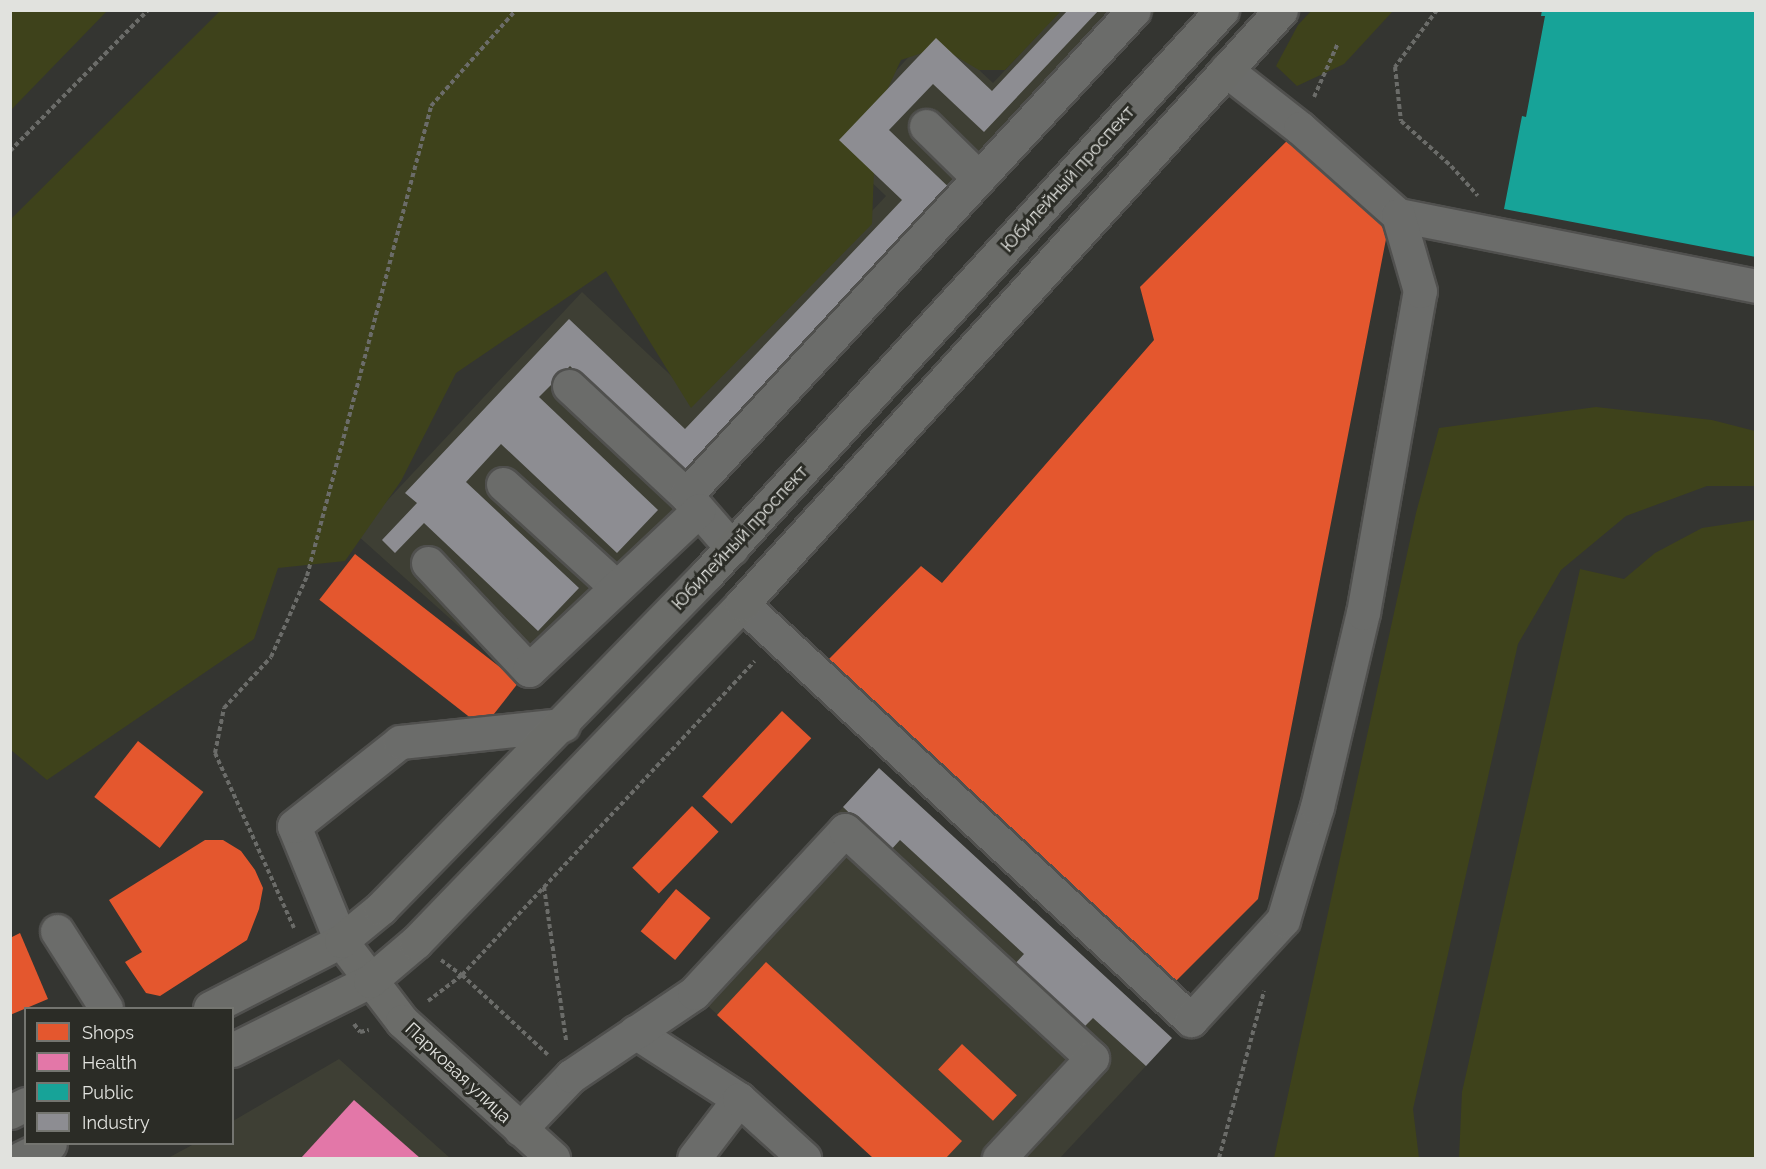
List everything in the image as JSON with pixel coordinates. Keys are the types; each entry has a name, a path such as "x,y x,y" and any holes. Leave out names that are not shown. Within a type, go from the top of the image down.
{"main road":[{"name":"Юбилейный проспект","path":"212,1007 340,941 381,908 563,724 732,548 1222,10"},
{"path":"234,1049 370,981 416,942 742,604 1281,10"},
{"name":"Парковая улица","path":"340,941 402,1021 553,1158"},
{"path":"10,1112 24,1105"},
{"path":"21,1158 46,1145"}],"street":[{"path":"428,563 529,670 616,587 979,178 1134,10"},
{"path":"1226,70 1300,128 1398,215 1755,286"},
{"path":"926,126 979,178"},
{"path":"742,604 1191,1020 1283,920 1317,807 1363,613 1420,291 1398,215"},
{"path":"569,387 693,502 732,548"},
{"path":"504,484 616,587"},
{"path":"340,941 294,826 400,742 563,724"},
{"path":"520,1129 571,1076 694,993 845,830 1092,1058 999,1158"},
{"path":"57,931 105,1007"},
{"path":"635,1032 739,1099 804,1158"},
{"path":"694,1158 739,1099"}],"path":[{"path":"10,151 148,10"},
{"path":"308,958 215,753 224,708 271,657 307,576 432,106 516,10"},
{"path":"1437,10 1395,67 1401,121 1451,166 1482,201"},
{"path":"1300,128 1338,43"},
{"path":"360,1032 402,1021 462,975 777,638"},
{"path":"544,887 571,1076"},
{"path":"416,942 462,975 571,1076"},
{"path":"1219,1158 1264,988"}],"shaded area":[{"path":"1060,11 1156,11 524,685 356,534 582,292 696,399 886,196 829,142 935,29 993,83"},
{"path":"879,768 1172,1038 1060,1158 873,1158 682,982"},
{"path":"339,1059 450,1158 168,1158 192,1145 234,1145 234,1120"}],"green space":[{"path":"1312,10 1393,11 1344,64 1297,86 1276,66 1298,25"},
{"path":"10,11 107,11 11,110"},
{"path":"220,11 1061,11 1005,70 979,70 940,47 901,60 876,114 872,224 691,408 606,271 456,373 401,481 345,561 278,568 254,639 47,780 11,750 11,219"},
{"path":"1596,407 1712,420 1755,431 1755,486 1707,486 1626,516 1561,570 1518,644 1413,1109 1419,1158 1274,1158 1416,513 1439,428"},
{"path":"1755,520 1755,1158 1459,1158 1462,1092 1580,569 1624,579 1655,553 1702,528"}],"building: Shops":[{"path":"1300,128 1364,200 1387,234 1258,899 1176,981 1006,836 829,659 921,566 942,583 1154,340 1140,287"},
{"path":"355,554 519,682 483,728 319,600"},
{"path":"782,711 811,738 731,824 702,797"},
{"path":"138,741 203,792 160,848 94,797"},
{"path":"692,806 719,832 659,894 632,868"},
{"path":"205,840 223,840 241,851 255,870 263,888 259,909 247,940 160,996 146,993 125,962 142,952 109,900"},
{"path":"676,889 710,918 675,960 641,931"},
{"path":"20,933 48,999 24,1007 24,1009 10,1015 10,938"},
{"path":"766,962 962,1141 946,1158 873,1158 717,1015"},
{"path":"962,1044 1017,1095 993,1121 938,1070"}],"building: Health":[{"path":"354,1100 420,1158 301,1158"}],"building: Public":[{"path":"1542,10 1756,10 1756,257 1504,209 1522,116 1526,117 1545,16 1541,16"}],"building: Industry":[{"path":"1068,10 1099,10 984,132 933,84 889,130 960,198 691,480 570,366 539,397 658,510 617,553 501,444 466,482 579,588 538,631 424,523 395,553 382,540 417,503 405,493 569,319 685,429 902,200 839,140 936,38 992,91"},
{"path":"879,768 1172,1038 1146,1066 1093,1018 1081,1030 1013,966 1024,954 900,840 890,851 843,807"}]}
